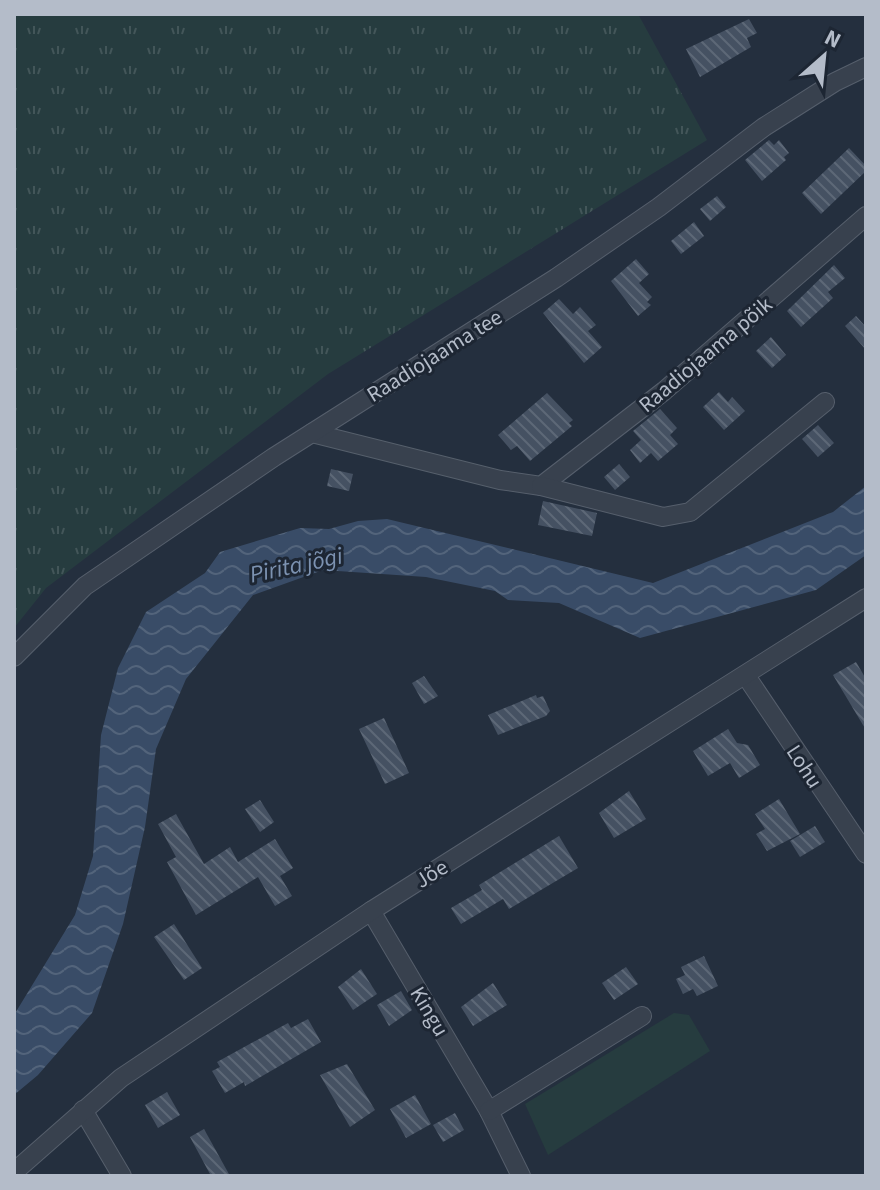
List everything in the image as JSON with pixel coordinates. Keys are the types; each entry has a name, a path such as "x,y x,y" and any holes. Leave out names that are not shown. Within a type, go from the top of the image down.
{"street":[{"name":"Raadiojaama tee","path":"14,657 85,586 312,433 556,278 659,207 764,127 835,82 866,67"},
{"name":"Raadiojaama põik","path":"541,486 664,391 866,216"},
{"path":"312,433 663,517 690,512 825,402"},
{"name":"Jõe","path":"14,1172 121,1078 371,911 866,598"},
{"name":"Lohu","path":"746,676 866,854"},
{"name":"Kingu","path":"371,911 489,1111 521,1176"},
{"path":"489,1111 642,1016"},
{"path":"83,1110 122,1176"}],"green space":[{"path":"14,14 638,14 707,140 328,374 46,588 14,628"},
{"path":"674,1013 689,1015 710,1051 548,1155 525,1104"}],"water":[{"name":"Pirita jõgi","path":"866,486 866,555 816,590 640,638 559,603 508,600 495,591 426,577 323,570 253,595 186,679 156,749 145,827 123,924 92,1013 38,1075 14,1095 14,1015 75,915 93,856 101,735 118,668 146,612 205,573 220,552 300,528 329,529 358,521 387,519 653,583 833,512"}],"building":[{"path":"749,19 757,33 747,38 751,47 700,77 686,49"},
{"path":"769,140 774,145 779,140 789,153 784,157 786,160 762,181 745,160"},
{"path":"849,148 866,166 866,171 821,214 802,193"},
{"path":"717,196 726,207 710,221 700,209"},
{"path":"694,222 704,236 681,254 671,241"},
{"path":"636,259 649,274 639,283 652,297 647,302 651,305 638,316 611,281"},
{"path":"834,265 845,278 828,292 833,298 801,327 787,311"},
{"path":"559,299 573,314 580,307 596,325 588,331 602,347 584,363 543,313"},
{"path":"856,316 866,327 866,350 845,326"},
{"path":"771,337 786,355 772,368 756,351"},
{"path":"719,392 728,402 732,397 745,411 724,430 703,407"},
{"path":"547,393 573,420 569,423 572,426 530,461 517,446 511,450 498,435"},
{"path":"660,409 677,428 670,435 678,444 658,461 651,453 640,463 630,450 641,440 633,431"},
{"path":"818,425 834,443 818,457 802,439"},
{"path":"619,464 630,477 615,490 604,477"},
{"path":"331,469 353,474 349,491 327,486"},
{"path":"543,501 597,513 592,536 538,525"},
{"path":"856,662 866,679 866,730 833,675"},
{"path":"424,676 438,696 424,704 412,683"},
{"path":"536,695 537,698 543,696 550,711 546,716 498,735 488,715"},
{"path":"384,718 409,773 385,784 359,729"},
{"path":"728,729 737,743 748,745 760,765 739,778 730,763 708,776 693,751"},
{"path":"629,791 646,819 614,838 599,813"},
{"path":"779,799 800,834 767,851 756,834 765,829 755,814"},
{"path":"260,800 274,822 260,832 245,809"},
{"path":"176,814 204,864 230,847 238,862 275,839 293,868 280,876 292,896 275,906 258,877 196,915 167,862 176,857 158,824"},
{"path":"815,826 825,842 800,857 790,841"},
{"path":"559,836 578,868 509,909 503,899 461,924 451,908 482,890 479,885"},
{"path":"174,924 202,968 184,980 154,937"},
{"path":"704,956 718,986 697,996 693,989 683,994 676,979 685,975 681,967"},
{"path":"626,967 638,984 614,1000 602,983"},
{"path":"361,969 377,994 353,1010 338,987"},
{"path":"493,983 507,1005 473,1026 461,1007"},
{"path":"401,991 412,1010 389,1026 377,1005"},
{"path":"308,1019 321,1042 245,1086 244,1082 225,1093 212,1071 220,1067 217,1062 288,1023 291,1028"},
{"path":"347,1064 375,1110 350,1127 320,1075"},
{"path":"167,1092 180,1115 158,1128 145,1105"},
{"path":"415,1095 431,1124 406,1138 390,1109"},
{"path":"455,1113 464,1130 443,1142 433,1125"},
{"path":"204,1129 230,1176 211,1176 190,1137"}]}
